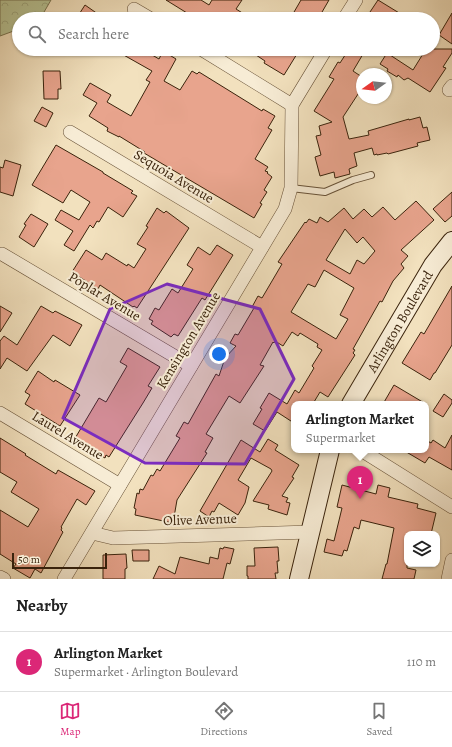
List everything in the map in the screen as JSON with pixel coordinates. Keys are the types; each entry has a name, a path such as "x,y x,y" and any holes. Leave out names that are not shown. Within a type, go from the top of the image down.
{"main road":[{"name":"Arlington Boulevard","path":"353,401 433,264 452,241"},
{"path":"299,579 329,453"}],"street":[{"path":"348,12 356,0"},
{"path":"134,9 139,12"},
{"path":"212,56 292,105 322,56"},
{"name":"Kensington Avenue","path":"64,579 285,209 291,188 292,105"},
{"name":"Sequoia Avenue","path":"70,132 262,247"},
{"name":"Poplar Avenue","path":"2,254 191,366"},
{"name":"Laurel Avenue","path":"0,413 120,485"},
{"path":"366,453 452,506"},
{"name":"Olive Avenue","path":"92,533 113,538 310,532"},
{"path":"448,579 452,560"},
{"path":"0,577 4,579"}],"lane":[{"path":"291,188 325,192 353,180 371,175"}],"highlighted area":[{"path":"167,284 260,309 294,379 245,464 145,463 63,418 110,309"}],"green space":[{"path":"0,0 51,0 44,12 12,12 12,32 0,36"}],"building":[{"path":"166,0 201,0 209,5 212,0 242,0 236,9 241,12 185,12"},
{"path":"301,0 329,0 322,12 294,12"},
{"path":"378,0 398,12 370,12"},
{"path":"85,5 95,12 80,12"},
{"path":"452,13 452,44 440,36"},
{"path":"440,49 452,49 452,53 443,67 446,68 430,92 408,78 404,80 398,75 397,77 392,74 392,68 386,68 380,64 385,56 392,56 413,70 422,56 440,56"},
{"path":"125,56 154,56 159,59 160,56 171,56 176,59 164,81 180,90 192,71 197,74 199,72 262,111 263,109 275,116 268,128 272,130 255,159 268,167 265,171 272,177 264,190 267,192 260,203 262,204 254,218 144,153 145,152 119,136 107,131 108,128 89,116 97,103 83,95 90,83 111,95 107,102 131,116 150,82 146,80 152,71"},
{"path":"258,56 296,56 284,75 264,63 265,61"},
{"path":"344,56 362,56 353,71 356,73 356,97 343,117 349,139 369,135 368,131 420,117 423,128 427,127 430,140 417,143 418,146 388,154 374,155 372,148 354,153 357,166 349,169 350,174 335,178 334,172 320,176 315,157 321,155 316,136 321,135 319,126 332,122 314,111 334,79 329,77 338,62 340,63"},
{"path":"43,71 60,71 61,89 58,89 58,99 44,99"},
{"path":"42,107 53,113 46,127 34,121"},
{"path":"56,145 103,172 133,191 131,193 137,196 123,217 108,207 99,222 97,221 93,228 90,225 74,251 64,245 73,231 55,220 61,210 79,220 90,202 71,190 63,203 32,185"},
{"path":"5,160 21,165 13,196 0,192 0,167 3,168"},
{"path":"452,192 452,216 445,222 433,209"},
{"path":"416,201 434,220 401,250 408,256 401,264 404,268 393,281 382,302 380,301 353,349 355,350 353,353 355,355 328,397 320,392 315,401 291,401 291,421 277,412 265,431 253,424 269,393 287,404 295,390 299,393 314,368 312,366 322,350 317,347 318,344 300,333 298,336 292,332 283,346 275,341 274,343 273,342 260,365 264,366 240,403 229,396 206,434 213,438 205,452 207,453 177,500 173,523 135,515 136,509 134,508 137,493 139,494 140,489 143,490 151,475 153,476 157,469 160,471 180,438 176,436 184,422 188,424 216,374 219,376 225,358 236,346 230,343 235,334 238,335 254,308 252,307 258,296 262,298 282,264 278,262 305,222 306,223 309,219 317,223 320,217 328,222 344,208 353,219 364,209 372,217 383,207 395,220","holes":["345,229 357,243 363,237 375,251 364,264 357,260 350,274 326,260","324,270 354,288 340,315 348,319 336,339 291,312 308,284 315,287"]},
{"path":"157,208 164,213 166,211 189,228 137,308 134,306 133,307 100,285 98,289 72,272 86,250 102,260 106,253 127,266 128,264 134,268 146,249 137,244 148,227 146,226"},
{"path":"31,214 48,224 34,247 19,237 26,225 24,224"},
{"path":"217,245 233,255 205,300 202,298 178,336 174,334 171,337 151,324 153,321 149,319 155,308 159,310 172,289 178,293 193,269 187,265 198,247 210,255"},
{"path":"452,286 452,345 430,380 402,363 421,332 424,334"},
{"path":"0,306 12,313 0,332"},
{"path":"41,306 53,313 55,311 82,325 70,346 53,335 27,371 7,358 0,369 0,341 4,336 17,345"},
{"path":"128,348 160,367 148,386 152,388 143,403 109,457 106,455 105,458 74,440 99,398 106,402 127,366 120,362"},
{"path":"38,371 54,382 55,380 80,395 60,426 25,404 30,395 25,392"},
{"path":"394,385 421,401 385,401"},
{"path":"444,394 452,400 452,403 443,417 433,411"},
{"path":"452,435 452,470 429,457 425,463 408,453 429,453 429,442 431,443 433,440 445,448"},
{"path":"0,438 56,474 58,470 95,491 86,505 77,499 61,527 63,532 41,573 35,569 30,578 13,568 16,564 0,554 0,510 28,527 39,509 11,492 17,482 0,472"},
{"path":"268,439 278,445 275,450 299,465 292,477 294,478 282,496 288,498 286,502 290,503 287,515 268,509 269,505 253,501 272,471 251,458 238,480 249,487 245,503 238,515 219,503 209,517 200,511 241,440 260,452"},
{"path":"342,485 376,494 378,485 390,488 388,497 418,504 417,508 436,513 432,531 404,531 404,567 416,570 414,579 382,579 387,564 394,528 361,520 359,529 354,527 347,551 344,550 342,556 324,552 327,539 334,541 342,508 337,507"},
{"path":"224,547 234,549 230,564 227,563 223,579 153,579 159,566 175,574 180,557 209,564 210,557 218,559 220,548 223,549"},
{"path":"278,547 279,561 277,561 278,573 275,573 276,579 248,579 247,566 255,566 254,548"},
{"path":"132,550 149,550 149,561 133,561"},
{"path":"126,554 127,568 125,569 125,579 103,579 103,555"}],"place":[{"name":"Arlington Market","path":"360,499"}]}
